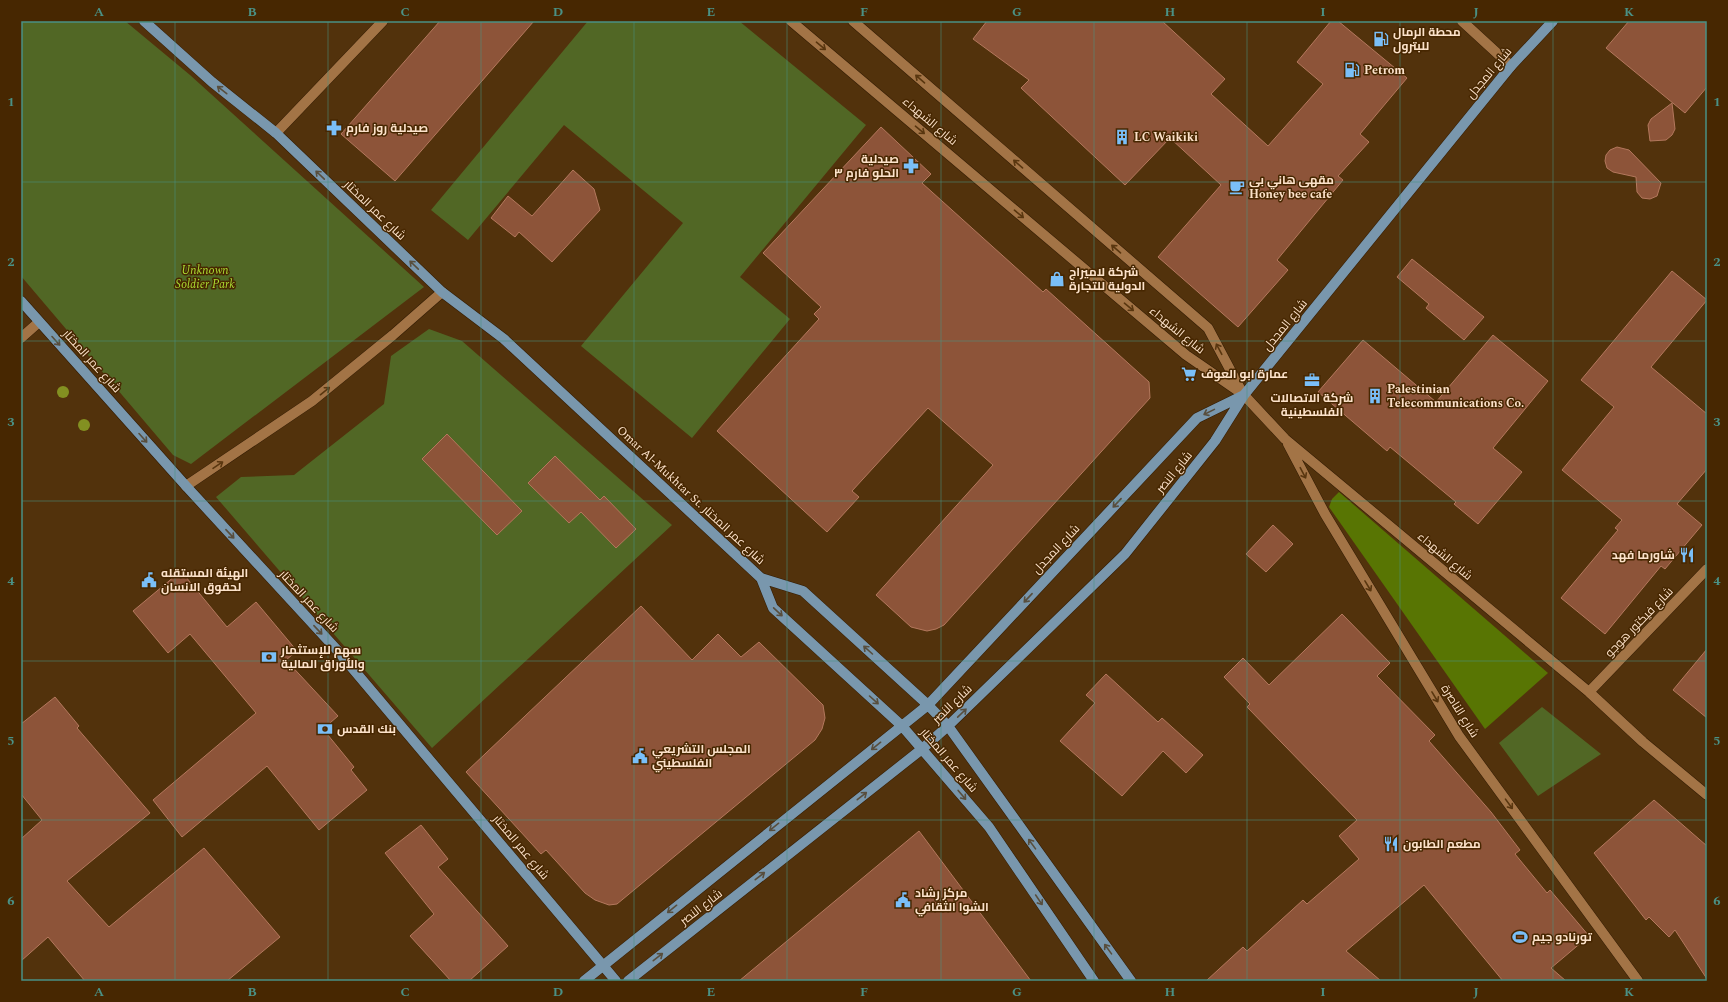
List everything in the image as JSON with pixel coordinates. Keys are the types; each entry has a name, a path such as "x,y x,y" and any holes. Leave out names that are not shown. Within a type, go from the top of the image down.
{"main road":[{"name":"شارع عمر المختار","path":"144,21 212,82 276,133 442,292"},
{"name":"شارع المجدل","path":"928,705 1197,418 1244,395 1511,66 1553,21"},
{"name":"Omar Al-Mukhtar St. شارع عمر المختار","path":"442,292 504,338 761,578 803,591 928,705"},
{"name":"شارع عمر المختار","path":"21,301 186,486 337,650 616,981"},
{"name":"شارع النصر","path":"628,981 922,749 948,726 1125,554 1216,441 1244,395"},
{"name":"شارع عمر المختار","path":"761,578 773,608 902,726 988,827 1094,981"},
{"name":"شارع عمر المختار","path":"928,705 948,726 1131,981"},
{"name":"شارع النصر","path":"584,981 603,964 928,705"}],"street":[{"path":"276,133 383,21"},
{"name":"شارع الشهداء","path":"791,21 1186,355 1244,395"},
{"name":"شارع الشهداء","path":"853,21 1208,328 1244,395"},
{"path":"1462,21 1511,66"},
{"path":"186,486 312,401 393,335 442,292"},
{"path":"21,338 39,322"},
{"path":"1244,395 1285,439"},
{"name":"شارع الشهداء","path":"1285,439 1589,692 1643,742 1707,794"},
{"name":"شارع الناصرة","path":"1285,439 1325,514 1459,736 1638,981"},
{"name":"شارع فيكتور هوجو","path":"1589,692 1707,570"}],"green space":[{"name":"Unknown Soldier Park","path":"21,21 125,21 190,75 424,287 191,464 173,455 21,276"},
{"path":"588,21 739,21 866,125 740,277 790,319 692,438 581,346 683,223 564,125 468,240 431,210"},
{"path":"429,329 462,341 672,525 432,748 216,497 241,477 294,475 384,404 391,356"},
{"path":"1339,492 1548,673 1485,729 1329,507 1332,499"},
{"path":"1542,707 1601,754 1538,796 1499,743"}],"building":[{"path":"440,21 534,21 395,181 341,134"},
{"path":"987,21 1162,21 1225,79 1211,94 1268,146 1323,84 1297,62 1331,21 1338,21 1407,78 1360,134 1369,142 1338,176 1343,180 1277,260 1288,270 1238,327 1158,257 1221,185 1170,138 1125,185 1021,88 1029,80 973,39"},
{"path":"1629,21 1707,21 1707,87 1685,113 1606,48"},
{"path":"1672,103 1675,129 1672,135 1666,140 1650,141 1648,125 1651,119"},
{"path":"881,127 931,174 922,183 1043,292 1046,289 1149,382 1150,398 944,625 927,631 911,627 876,595 993,465 928,408 852,491 859,497 827,532 717,431 819,319 814,314 821,307 763,253"},
{"path":"1617,147 1629,150 1661,183 1657,196 1650,199 1642,198 1637,192 1636,177 1613,172 1607,168 1605,161 1606,155 1610,150"},
{"path":"573,170 594,189 600,210 552,262 519,232 515,237 491,218 508,196 532,216"},
{"path":"1412,259 1484,317 1464,340 1426,308 1429,304 1397,277"},
{"path":"1672,271 1707,300 1651,367 1707,414 1707,469 1677,504 1702,525 1665,569 1661,566 1605,634 1561,598 1618,530 1615,528 1622,520 1562,470 1614,407 1581,380"},
{"path":"1493,335 1548,381 1493,448 1522,472 1478,524 1454,504 1456,502 1390,447 1387,451 1318,392 1363,340 1436,402"},
{"path":"447,434 522,511 497,535 422,459"},
{"path":"555,456 600,500 604,496 636,529 616,548 581,512 569,523 528,483"},
{"path":"1273,525 1293,544 1266,572 1246,554"},
{"path":"181,571 227,627 256,602 297,651 286,660 338,716 323,729 354,767 351,770 367,790 319,830 267,766 182,837 153,800 256,713 190,634 168,653 133,611"},
{"name":"المجلس التشريعي الفلسطيني","path":"641,606 692,660 718,634 741,657 759,642 823,705 825,718 822,729 815,740 617,904 609,905 595,900 585,893 546,850 541,854 466,772"},
{"path":"1342,614 1390,663 1377,676 1435,735 1429,741 1491,812 1520,850 1515,854 1547,893 1550,890 1589,936 1551,968 1566,981 1503,981 1424,885 1346,951 1381,981 1206,981 1243,947 1247,951 1303,900 1307,904 1359,859 1339,836 1357,820 1247,707 1250,704 1224,677 1243,658 1269,685"},
{"path":"1707,649 1707,718 1673,690"},
{"path":"1106,674 1158,722 1162,718 1203,755 1186,773 1163,751 1122,796 1060,741 1095,703 1086,695"},
{"path":"55,697 79,726 77,728 150,813 67,881 109,927 204,848 280,937 227,981 85,981 48,937 21,961 21,839 42,820 21,794 21,724"},
{"path":"1654,800 1707,846 1707,979 1675,930 1669,937 1649,917 1646,920 1594,853"},
{"path":"421,825 448,859 438,867 508,946 469,981 451,981 410,936 434,914 385,853"},
{"name":"مركز رشاد الشوا الثقافي","path":"919,831 1031,981 739,981"}],"place":[{"name":"محطة الرمال للبترول","path":"1381,39"},
{"name":"Petrom","path":"1352,70"},
{"name":"صيدلية روز فارم","path":"334,128"},
{"name":"LC Waikiki","path":"1122,137"},
{"name":"صيدلية الحلو فارم ٣","path":"911,166"},
{"name":"مقهى هاني بي Honey bee cafe","path":"1237,187"},
{"name":"شركة لاميراج الدولية للتجارة","path":"1057,279"},
{"name":"عمارة ابو العوف","path":"1189,374"},
{"name":"شركة الاتصالات الفلسطينية","path":"1312,380"},
{"name":"Palestinian Telecommunications Co.","path":"1375,396"},
{"name":"شاورما فهد","path":"1687,555"},
{"name":"الهيئة المستقله لحقوق الانسان","path":"149,580"},
{"name":"سهم للإستثمار والأوراق المالية","path":"269,657"},
{"name":"بنك القدس","path":"325,729"},
{"name":"المجلس التشريعي الفلسطيني","path":"640,756"},
{"name":"مطعم الطابون","path":"1391,844"},
{"name":"مركز رشاد الشوا الثقافي","path":"903,900"},
{"name":"تورنادو جيم","path":"1520,937"}]}
